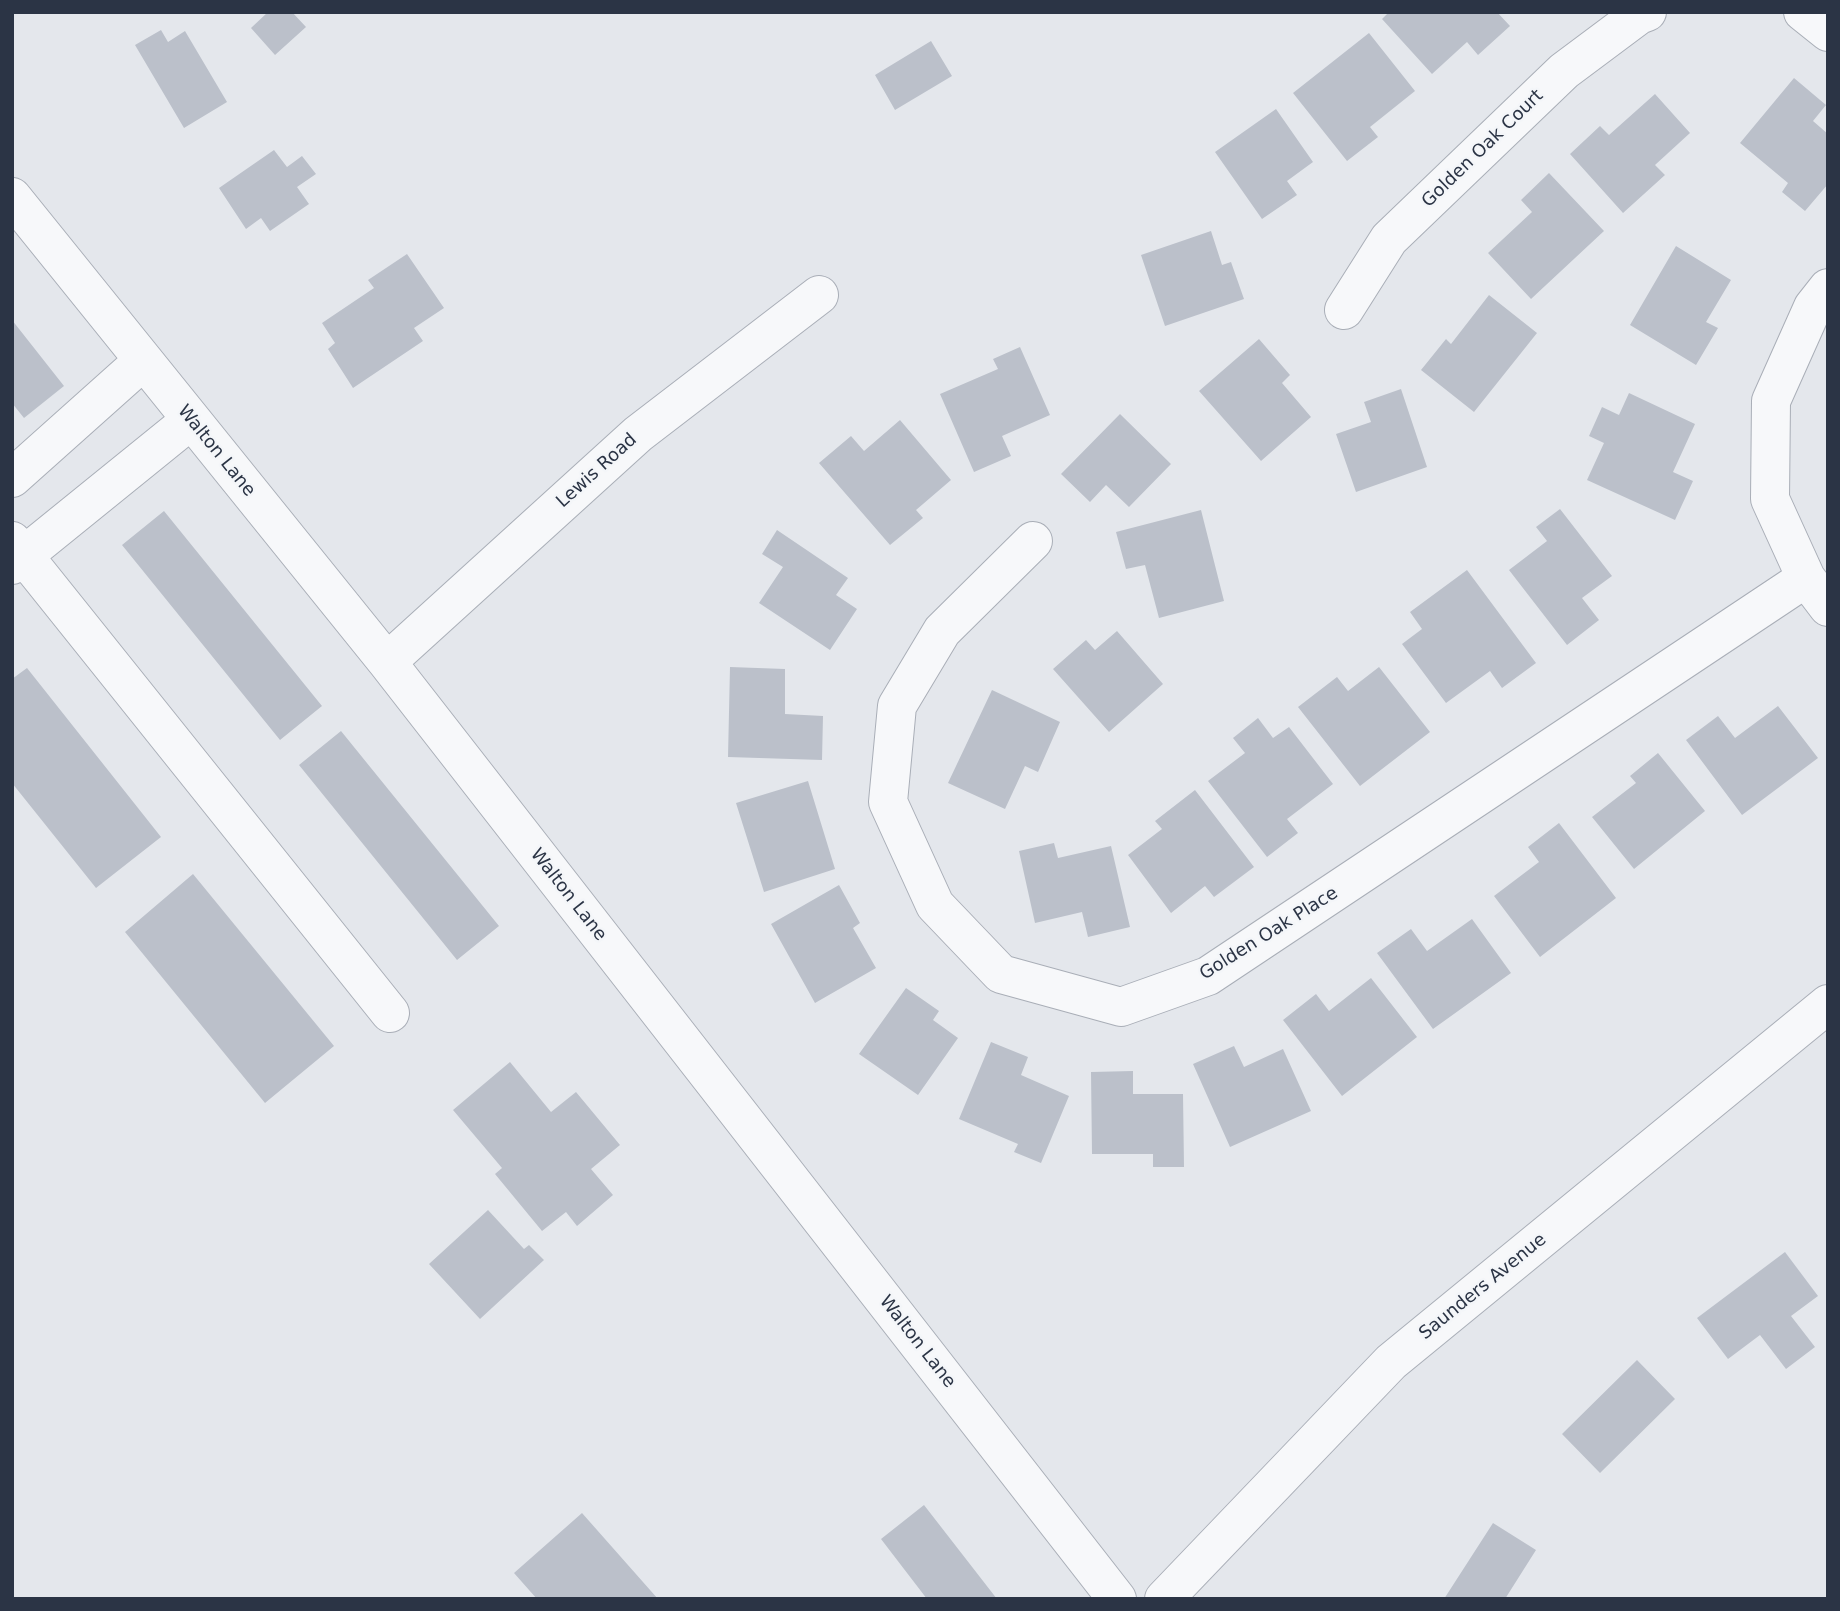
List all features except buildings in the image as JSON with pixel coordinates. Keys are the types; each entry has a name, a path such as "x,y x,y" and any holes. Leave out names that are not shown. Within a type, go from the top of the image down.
{"street":[{"name":"Golden Oak Court","path":"1343,310 1389,239 1564,71 1639,15 1647,12"},
{"path":"1803,12 1828,32"},
{"name":"Walton Lane","path":"12,197 387,662 1117,1599"},
{"path":"1817,593 1770,499 1771,401 1813,307 1828,288"},
{"name":"Lewis Road","path":"387,662 638,434 819,295"},
{"path":"12,478 143,361"},
{"path":"191,419 16,554 390,1013"},
{"name":"Golden Oak Place","path":"1033,541 942,631 897,706 888,802 934,905 1001,974 1121,1007 1208,976 1817,593"},
{"name":"Saunders Avenue","path":"1164,1599 1391,1363 1828,1004"}]}
